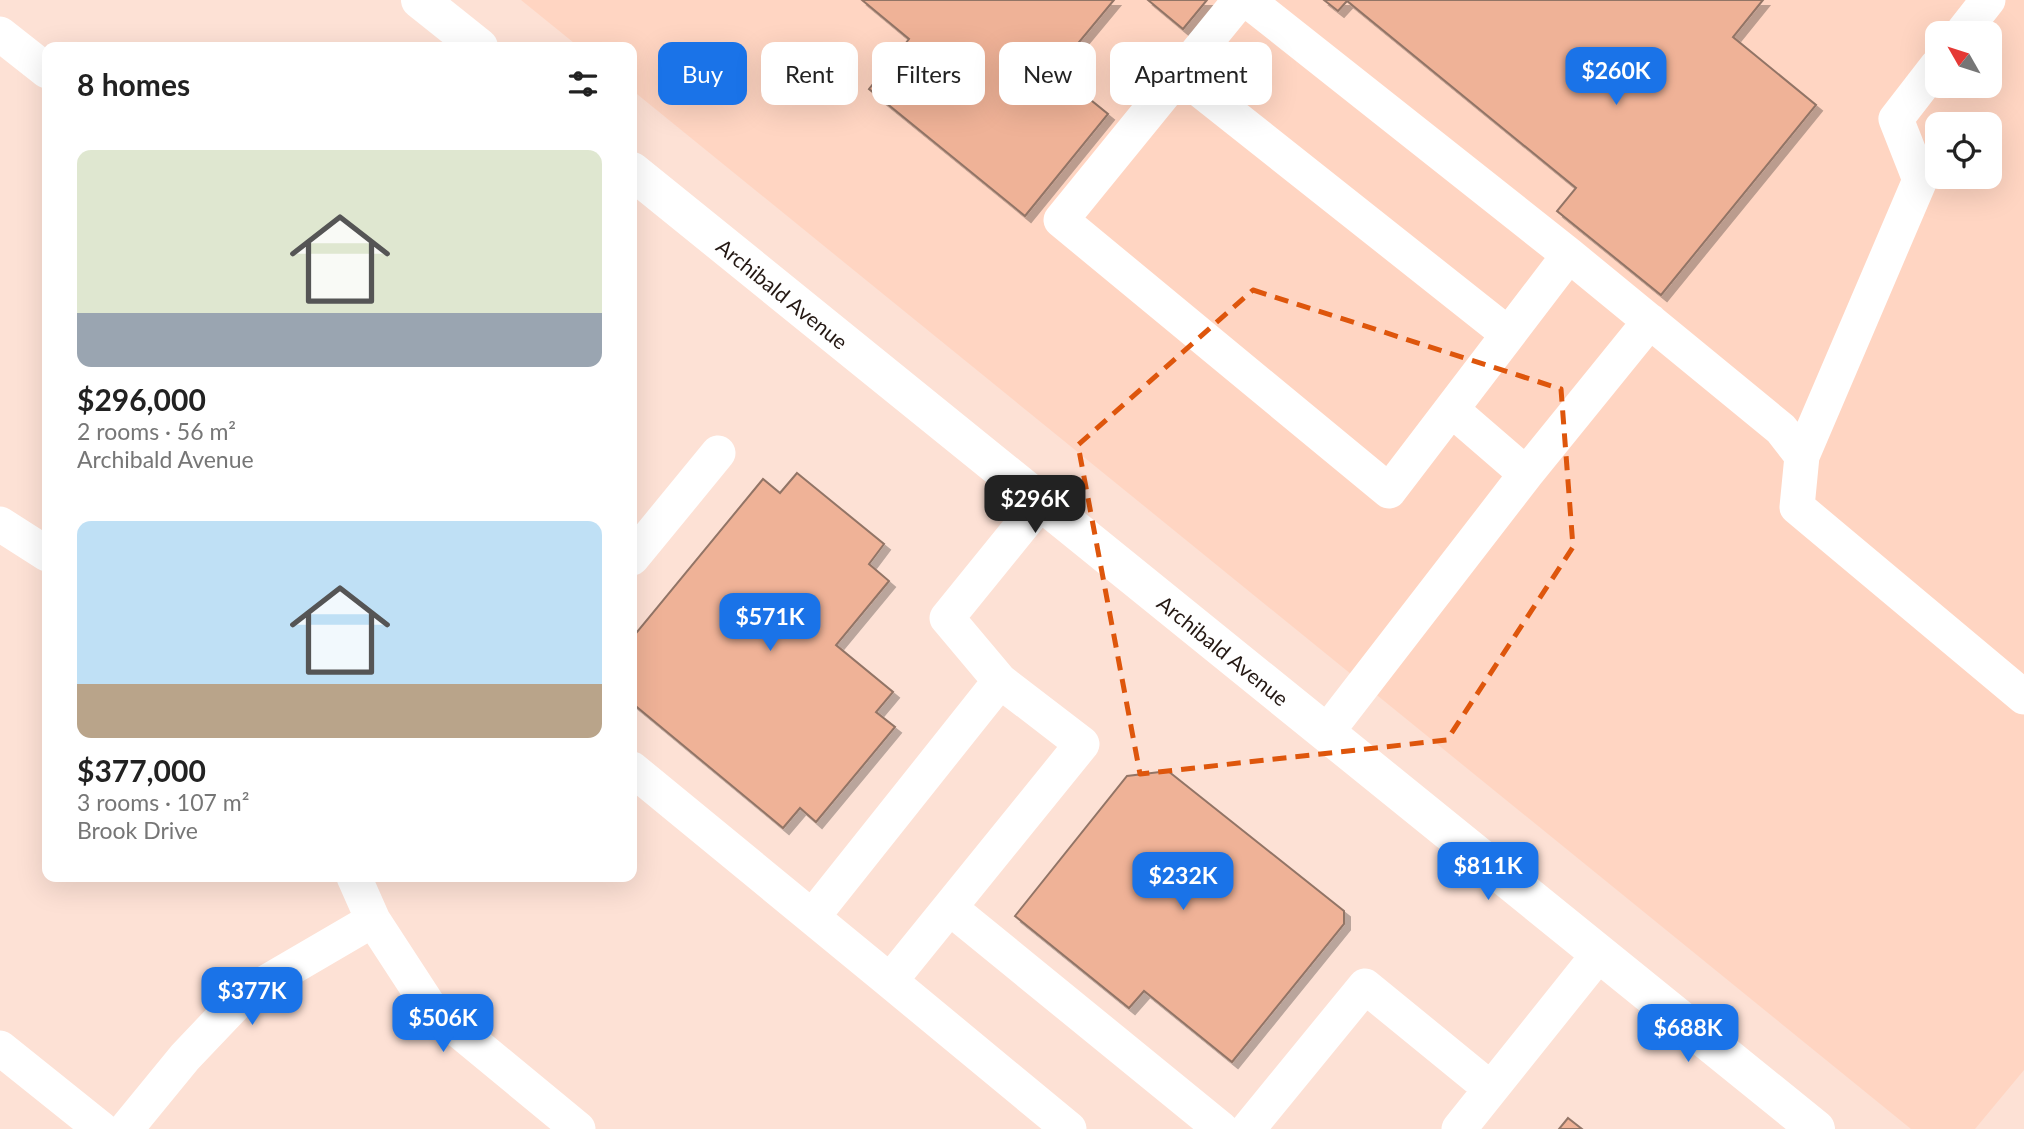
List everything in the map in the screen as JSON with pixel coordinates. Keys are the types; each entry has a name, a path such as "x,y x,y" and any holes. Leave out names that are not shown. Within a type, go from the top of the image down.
{"main road":[{"path":"424,1 473,42"},
{"name":"Archibald Avenue","path":"637,175 1816,1129"}],"street":[{"path":"1206,42 1240,0"},
{"path":"1247,0 1650,321 1781,429 1802,456"},
{"path":"1971,21 1988,0"},
{"path":"0,34 42,67"},
{"path":"1925,81 1896,119 1920,180 1802,456 1797,508 2024,697"},
{"path":"1155,105 1061,220 1389,491 1569,256"},
{"path":"1219,105 1508,334"},
{"path":"1326,733 1526,474 1650,321"},
{"path":"1452,410 1526,474"},
{"path":"637,552 718,453"},
{"path":"890,981 1082,744 1000,681 947,618 1041,502"},
{"path":"0,524 42,551"},
{"path":"813,916 1000,681"},
{"path":"637,773 1069,1129"},
{"path":"356,882 373,920 429,1006 578,1129"},
{"path":"950,908 1221,1129"},
{"path":"126,1129 185,1057 243,996 373,920"},
{"path":"1459,1129 1599,954"},
{"path":"1248,1129 1365,986 1491,1089"},
{"path":"0,1048 101,1129"}],"highlighted area":[{"path":"1253,290 1561,389 1573,547 1447,740 1140,774 1078,445"}],"shaded area":[{"path":"521,0 2024,0 2024,1070 1975,1129 1911,1129 637,94 637,42 573,42"}],"building":[{"path":"862,0 1114,0 1079,42 999,42 999,105 1096,104 1108,114 1025,216 889,105 985,105 985,42 907,42 909,39"},
{"path":"1148,0 1207,0 1183,29"},
{"path":"1324,0 1763,0 1733,37 1816,105 1661,295 1557,211 1576,188 1347,1 1338,11"},
{"path":"797,473 884,544 869,564 889,581 836,645 893,692 876,712 895,727 816,822 800,808 783,828 637,707 637,632 763,479 780,493"},
{"path":"1168,771 1344,911 1344,924 1232,1062 1144,991 1129,1008 1015,916 1127,776"},
{"path":"1568,1118 1582,1129 1559,1129"}]}
